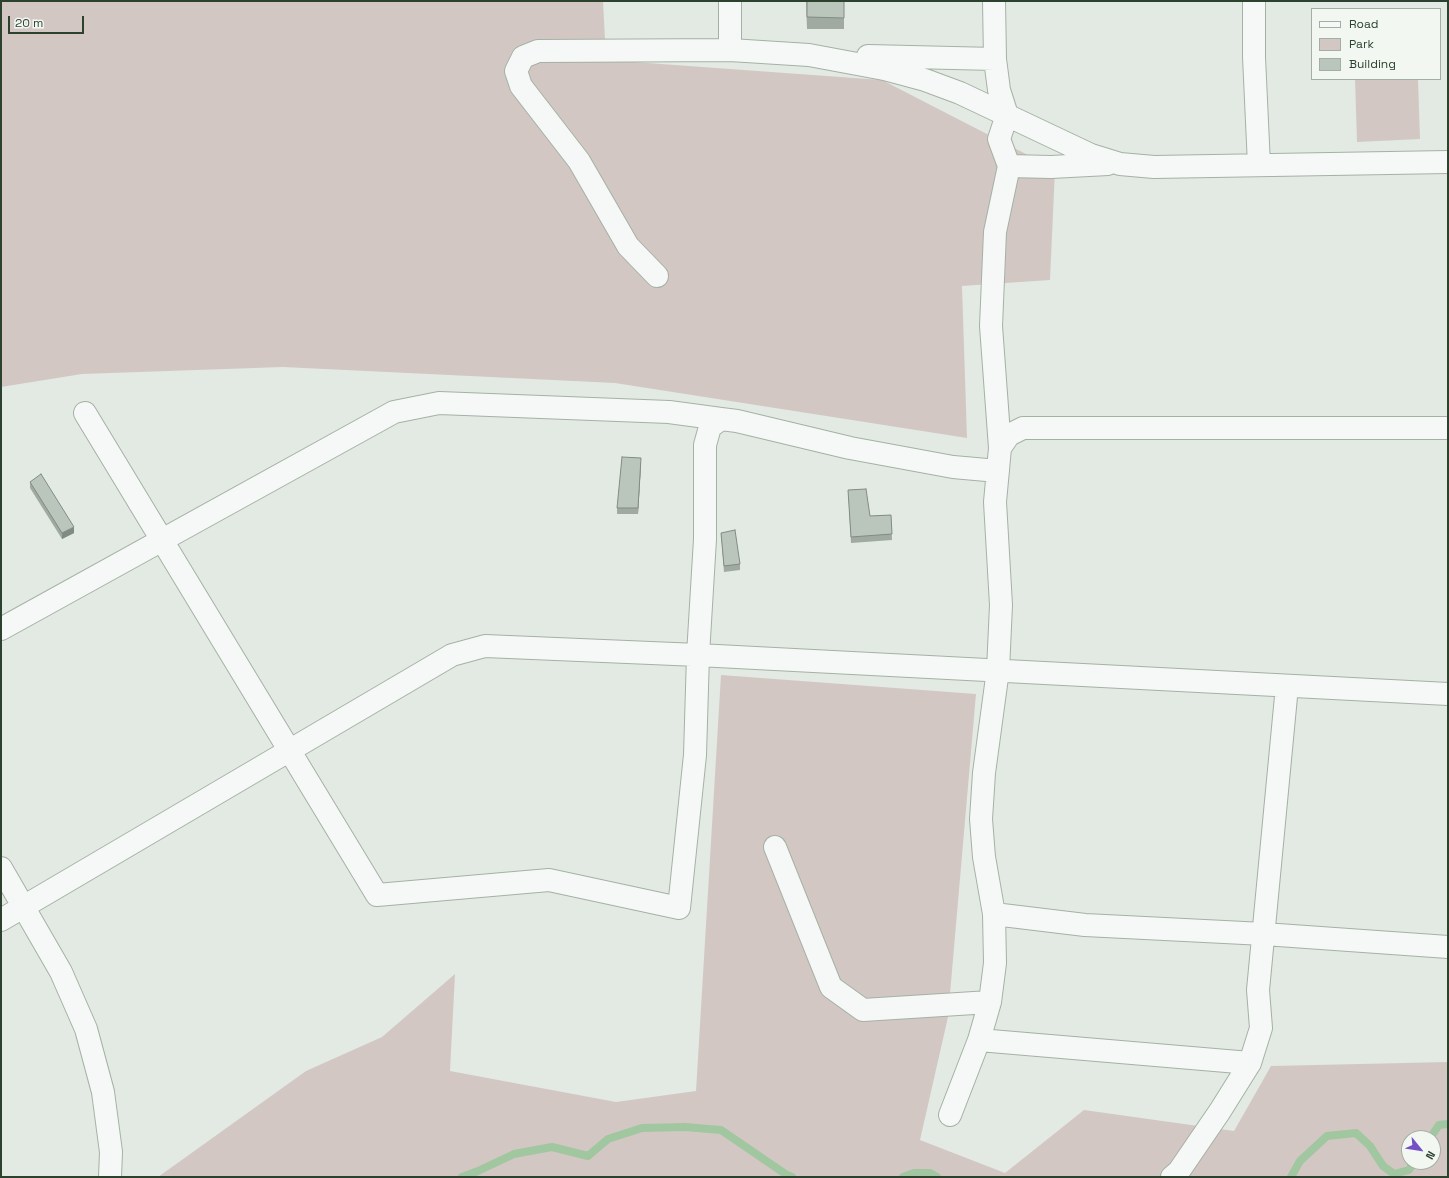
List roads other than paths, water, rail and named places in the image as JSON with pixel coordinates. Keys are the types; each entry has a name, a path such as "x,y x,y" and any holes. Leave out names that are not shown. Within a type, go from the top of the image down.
{"street":[{"path":"730,1 730,50"},
{"path":"950,1115 979,1040 990,1002 996,963 994,914 984,857 981,819 984,773 998,670 1001,605 995,502 1000,448 991,326 995,232 1009,166 999,139 1007,115 999,90 995,59 994,1"},
{"path":"1254,1 1254,57 1259,165"},
{"path":"657,276 628,246 579,161 521,86 516,71 523,57 538,51 730,50 809,55 995,59"},
{"path":"809,55 884,69 925,80 960,93 1091,155 1120,164"},
{"path":"1009,166 1051,167 1120,164 1154,166 1448,162"},
{"path":"1,629 394,412 439,403 669,412 721,420 737,420 850,448 952,467 998,471"},
{"path":"85,413 376,895 549,880 679,908 695,755 698,654 705,538 705,445 710,427 721,420"},
{"path":"1000,448 1009,435 1023,428 1448,428"},
{"path":"1,920 452,655 485,646 698,654 1448,694"},
{"path":"1172,1177 1179,1171 1220,1111 1250,1063 1261,1028 1258,990 1287,686"},
{"path":"775,847 831,987 863,1010 990,1002"},
{"path":"1,868 61,972 86,1028 103,1092 111,1152 110,1177"},
{"path":"994,914 1086,925 1264,934 1448,947"},
{"path":"979,1040 1250,1063"}],"waterway":[{"path":"1436,1130 1439,1125 1448,1124"},
{"path":"462,1177 514,1154 552,1147 588,1156 608,1139 642,1128 685,1127 721,1130 792,1177"},
{"path":"1291,1177 1300,1161 1327,1136 1356,1133 1370,1146 1383,1166 1394,1174 1409,1170"},
{"path":"903,1177 914,1173 930,1173 937,1177"}]}
